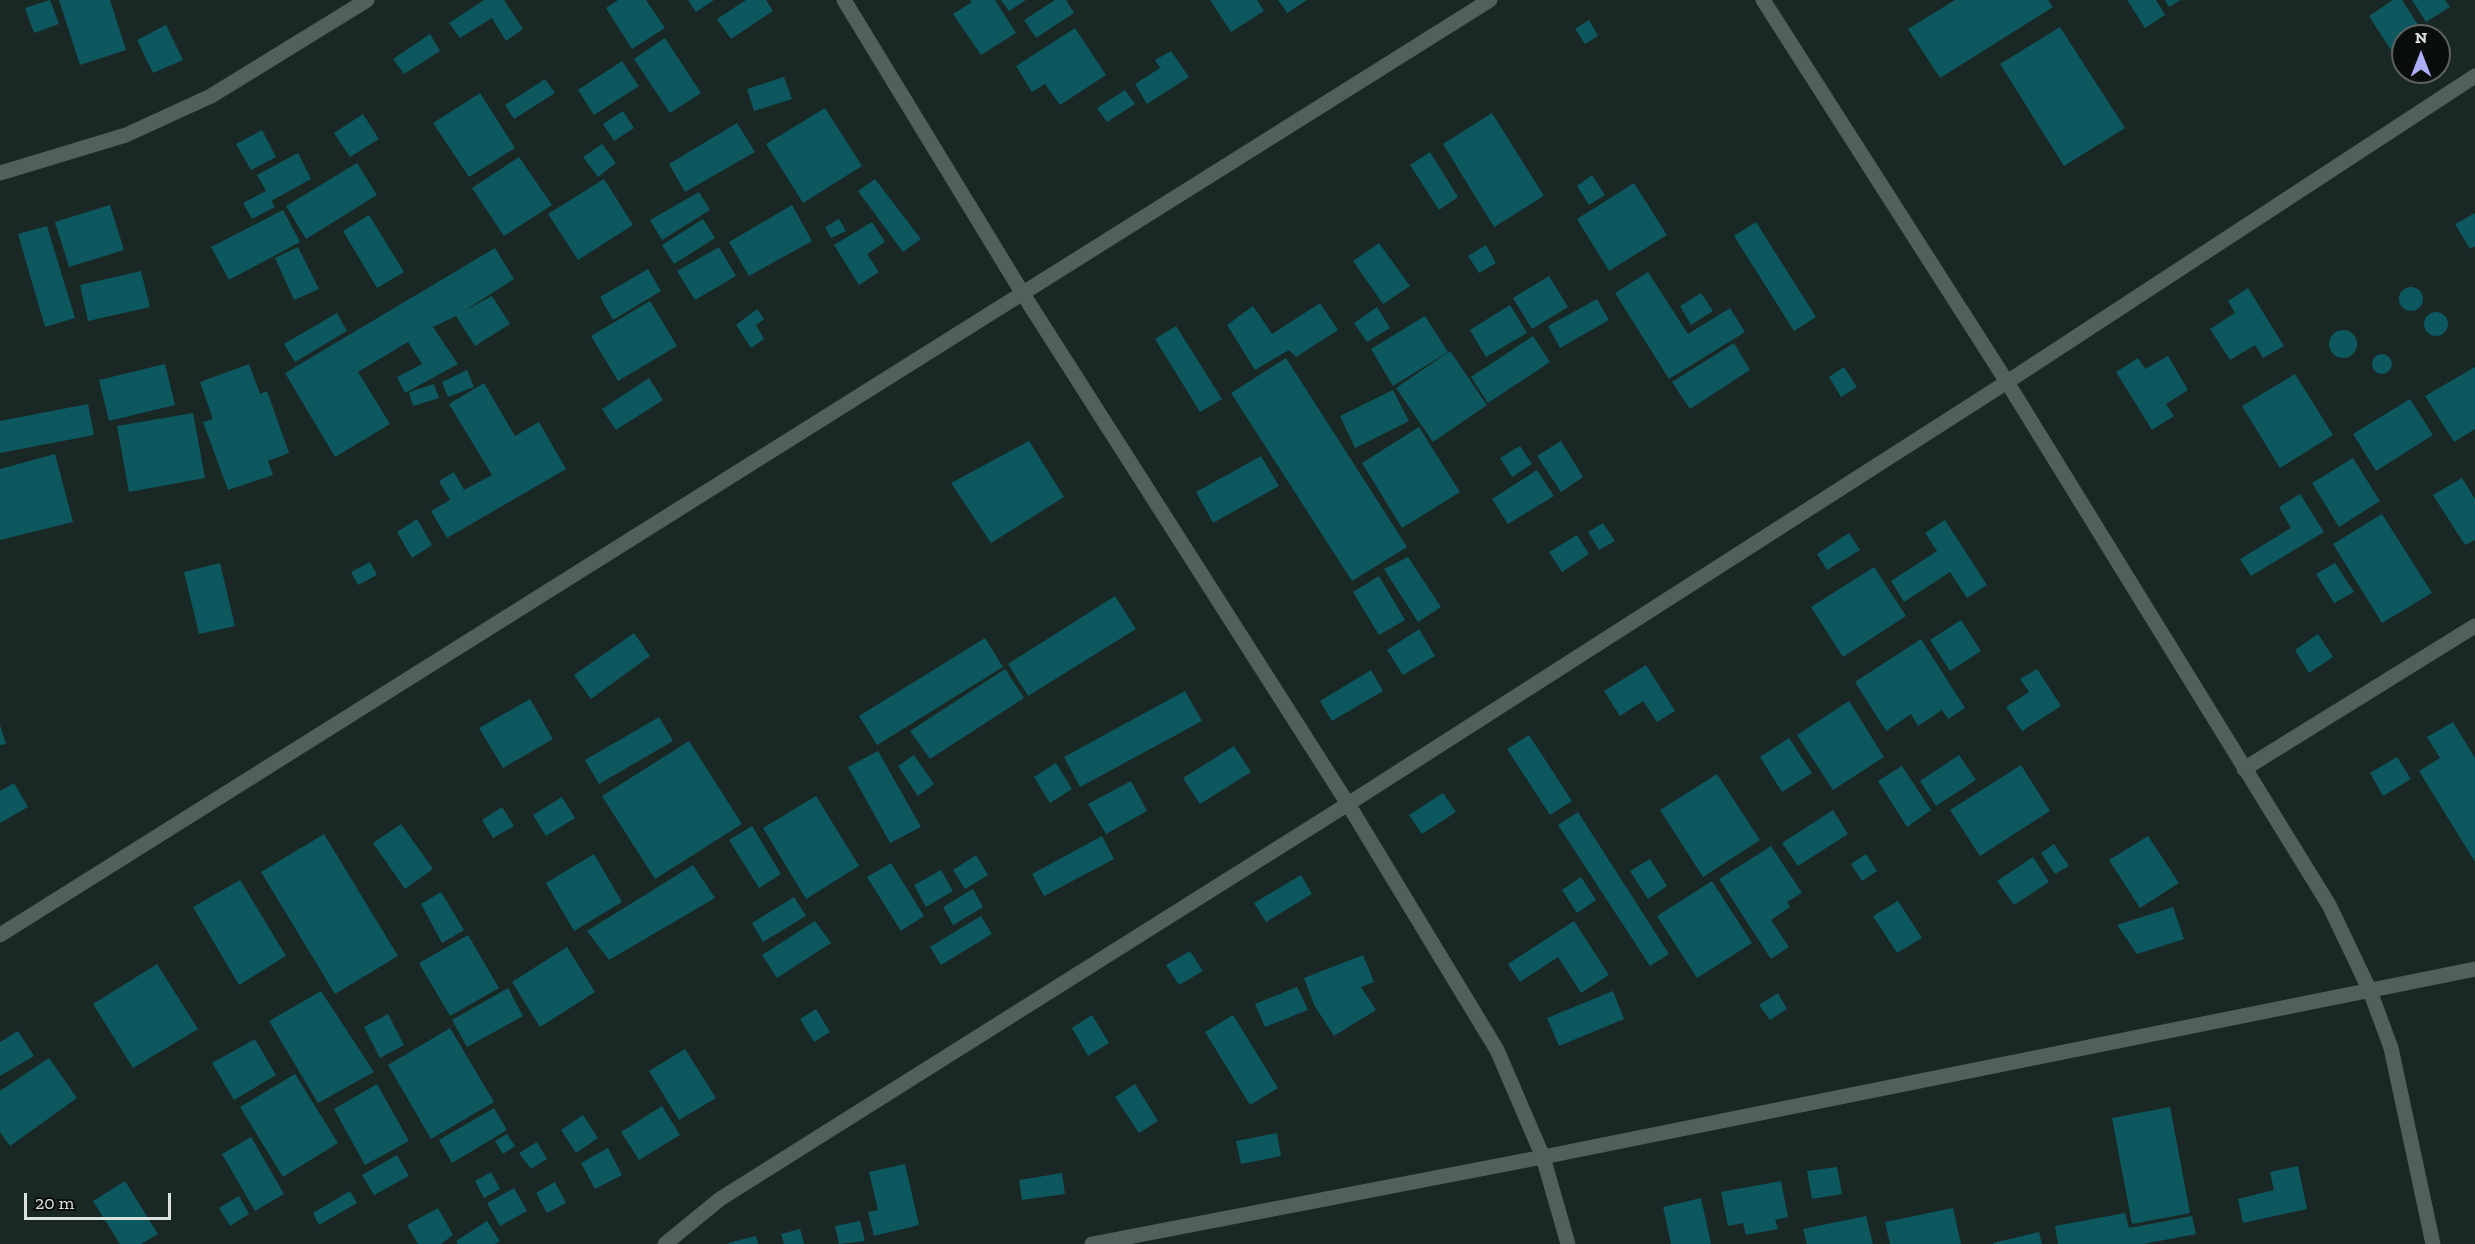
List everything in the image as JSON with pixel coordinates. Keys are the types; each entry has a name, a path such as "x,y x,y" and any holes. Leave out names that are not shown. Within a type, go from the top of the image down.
{"street":[{"path":"0,173 126,135 212,96 367,0"},
{"path":"844,0 1023,294 1348,804 1497,1050 1543,1157 1568,1244"},
{"path":"0,935 1490,0"},
{"path":"1763,0 2007,382 2329,905 2370,991 2391,1048 2433,1244"},
{"path":"665,1244 720,1198 1348,804 2007,382 2475,76"},
{"path":"2244,769 2475,626"},
{"path":"1092,1244 1543,1157 2475,969"}],"building":[{"path":"50,0 59,24 34,33 25,8"},
{"path":"59,0 110,0 126,50 80,65"},
{"path":"484,0 504,0 523,29 506,41 492,18 460,38 449,23"},
{"path":"618,0 646,0 665,28 632,49 606,8"},
{"path":"688,0 714,0 696,12"},
{"path":"746,0 766,0 773,11 731,39 717,19"},
{"path":"970,0 995,0 1016,33 981,55 953,14 972,2"},
{"path":"1001,0 1026,0 1009,11"},
{"path":"1055,0 1066,0 1074,13 1036,38 1024,20"},
{"path":"1210,0 1257,0 1264,11 1231,32"},
{"path":"1278,0 1307,0 1287,13"},
{"path":"1955,0 2048,0 2053,7 1940,78 1908,29"},
{"path":"2127,0 2156,0 2165,15 2145,28"},
{"path":"2165,0 2181,0 2169,7"},
{"path":"2393,0 2402,0 2417,24 2391,24 2391,50 2369,16"},
{"path":"2412,0 2445,0 2450,7 2426,22"},
{"path":"1589,20 1598,36 1585,44 1575,29"},
{"path":"166,25 183,60 153,73 137,40"},
{"path":"2060,27 2125,128 2064,166 2000,64"},
{"path":"1075,28 1106,75 1060,105 1045,84 1032,92 1016,66"},
{"path":"430,34 440,51 404,74 393,59"},
{"path":"665,38 701,93 670,113 634,59"},
{"path":"1171,51 1189,77 1147,104 1135,84 1160,68 1155,60"},
{"path":"622,61 639,86 594,115 578,90"},
{"path":"784,77 792,99 754,111 747,89"},
{"path":"545,79 555,93 514,119 505,105"},
{"path":"1125,90 1135,104 1107,122 1097,108"},
{"path":"480,93 515,148 469,177 433,123"},
{"path":"825,108 862,166 803,203 766,144"},
{"path":"623,111 634,128 614,141 603,124"},
{"path":"1492,113 1544,196 1494,227 1443,144"},
{"path":"363,114 379,139 350,157 334,133"},
{"path":"737,123 755,152 685,192 669,164"},
{"path":"262,130 276,157 251,170 236,144"},
{"path":"602,144 616,163 598,177 583,157"},
{"path":"1430,152 1458,197 1439,210 1410,165"},
{"path":"298,153 311,179 271,201 275,207 252,219 243,203 266,191 257,175"},
{"path":"519,157 552,205 504,236 472,188"},
{"path":"357,163 377,195 306,239 286,206"},
{"path":"1592,175 1605,195 1589,205 1577,186"},
{"path":"604,179 633,225 578,260 548,214"},
{"path":"875,179 921,239 903,252 858,191"},
{"path":"1634,183 1667,235 1609,271 1577,219"},
{"path":"699,192 710,210 662,240 650,220"},
{"path":"110,205 124,250 69,267 55,222"},
{"path":"792,205 812,241 749,276 729,242"},
{"path":"283,210 300,242 229,280 211,247"},
{"path":"2475,213 2475,246 2470,249 2455,224"},
{"path":"369,215 404,272 377,288 343,231"},
{"path":"703,219 715,238 674,264 662,245"},
{"path":"839,219 846,231 831,238 825,227"},
{"path":"872,222 885,242 867,254 879,272 859,285 834,245"},
{"path":"1756,222 1816,317 1794,331 1734,236"},
{"path":"47,226 75,318 45,327 18,234"},
{"path":"1379,243 1410,286 1383,304 1353,261"},
{"path":"1486,245 1496,263 1479,273 1468,256"},
{"path":"298,247 319,289 294,300 275,258"},
{"path":"719,247 736,276 695,300 677,271"},
{"path":"495,248 514,279 464,311 492,296 510,324 475,346 456,316 433,327 458,364 405,393 397,377 422,364 408,342 358,372 390,424 335,457 285,373"},
{"path":"648,269 661,291 613,320 600,297"},
{"path":"141,271 150,307 88,321 80,285"},
{"path":"1648,272 1688,334 1730,308 1745,332 1669,379 1615,293"},
{"path":"1549,276 1568,307 1532,329 1513,298"},
{"path":"2411,287 2419,291 2423,299 2419,307 2411,311 2403,307 2399,299 2403,291"},
{"path":"2248,288 2284,346 2263,358 2255,345 2230,360 2210,329 2235,313 2228,301"},
{"path":"1701,293 1713,311 1691,325 1680,306"},
{"path":"1597,299 1609,320 1560,348 1548,326"},
{"path":"650,301 677,346 618,381 591,336"},
{"path":"1320,303 1338,330 1296,357 1289,350 1255,370 1227,325 1253,306 1272,334"},
{"path":"1510,305 1527,333 1486,357 1470,330"},
{"path":"1377,307 1390,328 1367,342 1354,323"},
{"path":"757,309 764,319 756,325 764,339 751,348 736,325"},
{"path":"2436,312 2445,315 2448,324 2445,333 2436,336 2427,333 2424,324 2427,315"},
{"path":"337,313 347,331 295,362 284,344"},
{"path":"1425,316 1448,352 1393,386 1371,349"},
{"path":"1176,326 1222,399 1200,412 1155,339"},
{"path":"2343,330 2353,334 2357,344 2353,354 2343,358 2333,354 2329,344 2333,334"},
{"path":"1533,336 1550,362 1488,403 1471,377"},
{"path":"1734,343 1750,370 1690,409 1672,382"},
{"path":"1450,351 1487,405 1433,442 1396,388"},
{"path":"2378,354 2386,354 2392,360 2392,368 2386,374 2378,374 2372,368 2372,360"},
{"path":"2168,356 2188,390 2166,404 2174,416 2152,430 2116,372 2138,358 2145,369"},
{"path":"1286,358 1407,547 1352,581 1231,393"},
{"path":"165,364 175,405 109,421 99,380"},
{"path":"249,364 260,394 267,391 289,453 268,461 273,475 228,490 203,422 213,419 200,382"},
{"path":"1844,367 1857,387 1841,397 1829,377"},
{"path":"2475,367 2475,429 2454,442 2425,396"},
{"path":"467,370 474,387 448,397 442,382"},
{"path":"2295,374 2333,435 2280,468 2242,406"},
{"path":"649,378 663,400 616,430 602,409"},
{"path":"484,383 515,436 539,422 566,469 447,538 431,511 450,500 439,481 454,472 464,490 492,475 449,404"},
{"path":"434,384 439,398 413,406 409,392"},
{"path":"1393,390 1409,421 1355,448 1340,416"},
{"path":"2410,399 2433,435 2376,471 2353,434"},
{"path":"88,404 94,435 0,453 0,421"},
{"path":"193,413 205,478 129,492 117,426"},
{"path":"1419,427 1460,492 1402,528 1362,463"},
{"path":"1029,441 1064,497 991,543 951,483"},
{"path":"1561,441 1583,477 1561,492 1537,456"},
{"path":"1520,446 1532,464 1512,477 1500,458"},
{"path":"55,454 73,522 0,540 0,469"},
{"path":"1261,456 1279,486 1213,523 1196,492"},
{"path":"2353,458 2380,501 2339,527 2312,483"},
{"path":"1537,470 1554,496 1508,524 1492,499"},
{"path":"2462,478 2475,499 2475,540 2465,545 2433,495"},
{"path":"2300,494 2324,532 2251,576 2240,559 2291,528 2279,507"},
{"path":"2382,514 2432,593 2382,623 2333,544"},
{"path":"417,519 432,545 412,558 397,532"},
{"path":"1945,520 1987,585 1967,598 1950,572 1904,602 1891,581 1937,551 1925,533"},
{"path":"1603,523 1615,541 1599,550 1588,532"},
{"path":"1849,533 1860,550 1827,570 1817,554"},
{"path":"1577,535 1589,554 1562,572 1549,552"},
{"path":"1408,557 1441,607 1418,622 1384,569"},
{"path":"370,562 377,575 358,585 351,572"},
{"path":"220,563 235,626 199,634 184,572"},
{"path":"2335,563 2354,592 2334,603 2316,574"},
{"path":"1874,567 1906,616 1843,657 1811,607"},
{"path":"1379,576 1405,620 1379,635 1353,592"},
{"path":"1115,596 1136,629 1028,696 1008,664"},
{"path":"1961,620 1981,651 1950,671 1930,640"},
{"path":"1419,629 1435,656 1403,675 1387,650"},
{"path":"634,633 650,656 591,699 574,675"},
{"path":"2318,634 2333,657 2309,673 2295,650"},
{"path":"985,638 1003,667 877,745 859,716"},
{"path":"1921,639 1965,708 1948,719 1942,710 1918,726 1911,714 1886,731 1855,682"},
{"path":"1646,665 1675,711 1657,722 1643,701 1620,716 1604,691"},
{"path":"1005,669 1024,698 930,759 910,731"},
{"path":"2037,669 2061,706 2022,731 2006,707 2029,692 2020,679"},
{"path":"1371,670 1383,691 1332,721 1320,701"},
{"path":"1185,691 1202,721 1080,787 1064,757"},
{"path":"530,699 553,739 503,768 479,728"},
{"path":"1849,701 1884,757 1833,790 1797,735"},
{"path":"659,717 673,741 599,784 585,760"},
{"path":"2453,722 2475,758 2475,862 2419,771 2440,758 2427,737"},
{"path":"0,725 6,744 0,745"},
{"path":"1529,735 1572,801 1550,815 1507,749"},
{"path":"1789,738 1812,773 1782,792 1760,757"},
{"path":"689,741 742,824 655,879 602,796"},
{"path":"1234,746 1251,772 1200,804 1183,778"},
{"path":"878,751 921,827 890,843 848,767"},
{"path":"914,755 934,784 918,796 898,766"},
{"path":"1959,755 1976,780 1936,806 1920,781"},
{"path":"2397,757 2411,779 2383,796 2370,773"},
{"path":"1056,763 1072,789 1050,803 1034,777"},
{"path":"2021,765 2050,811 1980,856 1950,810"},
{"path":"1902,766 1931,810 1907,827 1878,781"},
{"path":"1717,774 1760,840 1703,877 1660,810"},
{"path":"1131,781 1147,811 1106,834 1088,804"},
{"path":"14,783 28,807 0,823 0,791"},
{"path":"1443,793 1456,812 1422,834 1409,815"},
{"path":"816,796 859,866 806,899 763,828"},
{"path":"562,797 575,818 546,836 533,815"},
{"path":"502,807 514,826 493,838 482,820"},
{"path":"1833,810 1848,834 1798,866 1782,843"},
{"path":"1578,812 1669,954 1650,966 1558,825"},
{"path":"401,824 433,869 405,889 373,843"},
{"path":"752,826 781,874 759,888 729,840"},
{"path":"324,834 398,956 335,994 261,872"},
{"path":"1102,836 1114,859 1044,896 1032,874"},
{"path":"2148,836 2179,883 2140,908 2109,860"},
{"path":"2054,844 2069,866 2055,874 2041,853"},
{"path":"1771,846 1802,893 1787,902 1790,907 1771,920 1789,947 1771,959 1719,879"},
{"path":"594,854 622,902 574,931 546,883"},
{"path":"1866,854 1877,871 1862,881 1851,864"},
{"path":"976,855 988,875 965,889 953,870"},
{"path":"2033,857 2049,882 2014,905 1997,881"},
{"path":"1650,859 1667,886 1648,899 1630,871"},
{"path":"891,863 924,916 901,931 867,877"},
{"path":"693,865 715,898 609,960 587,931"},
{"path":"941,870 953,891 926,907 914,885"},
{"path":"1301,875 1312,894 1266,922 1254,903"},
{"path":"1581,877 1596,900 1577,913 1562,890"},
{"path":"240,880 286,956 239,985 193,907"},
{"path":"1712,881 1752,943 1697,978 1657,916"},
{"path":"973,889 983,907 953,925 943,907"},
{"path":"441,892 464,930 442,943 421,904"},
{"path":"794,897 806,916 763,942 752,923"},
{"path":"1898,901 1922,938 1897,953 1873,916"},
{"path":"2173,907 2184,939 2137,954 2117,925"},
{"path":"981,916 992,934 941,965 930,947"},
{"path":"815,921 831,943 777,978 762,955"},
{"path":"1574,921 1609,975 1581,993 1558,957 1520,982 1508,964"},
{"path":"468,935 499,988 450,1016 419,963"},
{"path":"567,947 595,992 540,1027 512,982"},
{"path":"1190,951 1203,971 1179,985 1166,965"},
{"path":"1363,955 1374,982 1361,987 1376,1010 1334,1036 1314,1005 1304,978"},
{"path":"157,964 198,1029 133,1068 93,1004"},
{"path":"1297,987 1308,1010 1265,1027 1255,1004"},
{"path":"508,988 523,1016 467,1047 452,1020"},
{"path":"321,991 374,1072 318,1103 269,1021"},
{"path":"1613,991 1624,1019 1559,1046 1547,1018"},
{"path":"1778,993 1787,1009 1770,1020 1759,1005"},
{"path":"816,1009 830,1032 814,1042 800,1019"},
{"path":"388,1014 404,1045 380,1058 364,1027"},
{"path":"1092,1015 1109,1043 1088,1056 1072,1028"},
{"path":"1233,1015 1278,1088 1250,1105 1205,1032"},
{"path":"450,1028 494,1102 431,1139 388,1065"},
{"path":"18,1031 34,1056 0,1076 0,1042"},
{"path":"255,1039 276,1075 234,1100 212,1063"},
{"path":"685,1049 716,1098 679,1120 649,1071"},
{"path":"49,1058 77,1098 10,1146 0,1132 0,1091"},
{"path":"295,1074 338,1143 283,1177 240,1107"},
{"path":"377,1084 409,1141 365,1165 334,1109"},
{"path":"1135,1084 1158,1121 1139,1133 1115,1097"},
{"path":"662,1106 680,1135 639,1160 621,1132"},
{"path":"2170,1107 2190,1213 2132,1224 2112,1118"},
{"path":"494,1108 507,1130 452,1163 439,1140"},
{"path":"583,1115 598,1138 576,1153 561,1130"},
{"path":"1277,1133 1281,1156 1241,1164 1236,1141"},
{"path":"507,1134 515,1146 503,1154 495,1141"},
{"path":"251,1137 284,1194 255,1211 222,1154"},
{"path":"537,1142 547,1159 531,1169 519,1153"},
{"path":"608,1148 622,1175 595,1189 581,1163"},
{"path":"397,1155 409,1176 374,1195 362,1175"},
{"path":"905,1164 919,1225 874,1236 868,1212 878,1210 869,1172"},
{"path":"2298,1166 2307,1209 2243,1223 2238,1199 2274,1190 2270,1172"},
{"path":"1837,1167 1842,1194 1812,1199 1807,1171"},
{"path":"491,1172 500,1189 484,1198 475,1181"},
{"path":"1062,1173 1065,1194 1022,1200 1019,1180"},
{"path":"125,1181 158,1234 141,1244 120,1244 93,1201"},
{"path":"1781,1181 1788,1217 1775,1220 1778,1229 1746,1235 1743,1223 1728,1226 1721,1192"},
{"path":"555,1182 566,1203 547,1213 536,1193"},
{"path":"514,1188 527,1211 500,1226 487,1203"},
{"path":"350,1191 357,1203 319,1225 313,1213"},
{"path":"239,1196 249,1214 230,1226 219,1208"},
{"path":"1701,1198 1711,1244 1671,1244 1663,1207"},
{"path":"438,1208 453,1235 441,1244 418,1244 407,1225"},
{"path":"1953,1208 1961,1244 1890,1244 1885,1222"},
{"path":"2125,1213 2129,1228 2192,1216 2196,1234 2143,1244 2058,1244 2055,1226"},
{"path":"1866,1216 1873,1244 1807,1244 1803,1229"},
{"path":"487,1221 500,1241 495,1244 458,1244 456,1241"},
{"path":"860,1221 865,1241 839,1244 835,1226"},
{"path":"800,1229 804,1244 784,1244 781,1234"},
{"path":"2039,1232 2042,1244 1993,1244 1993,1243"},
{"path":"756,1236 758,1244 728,1243"}]}
